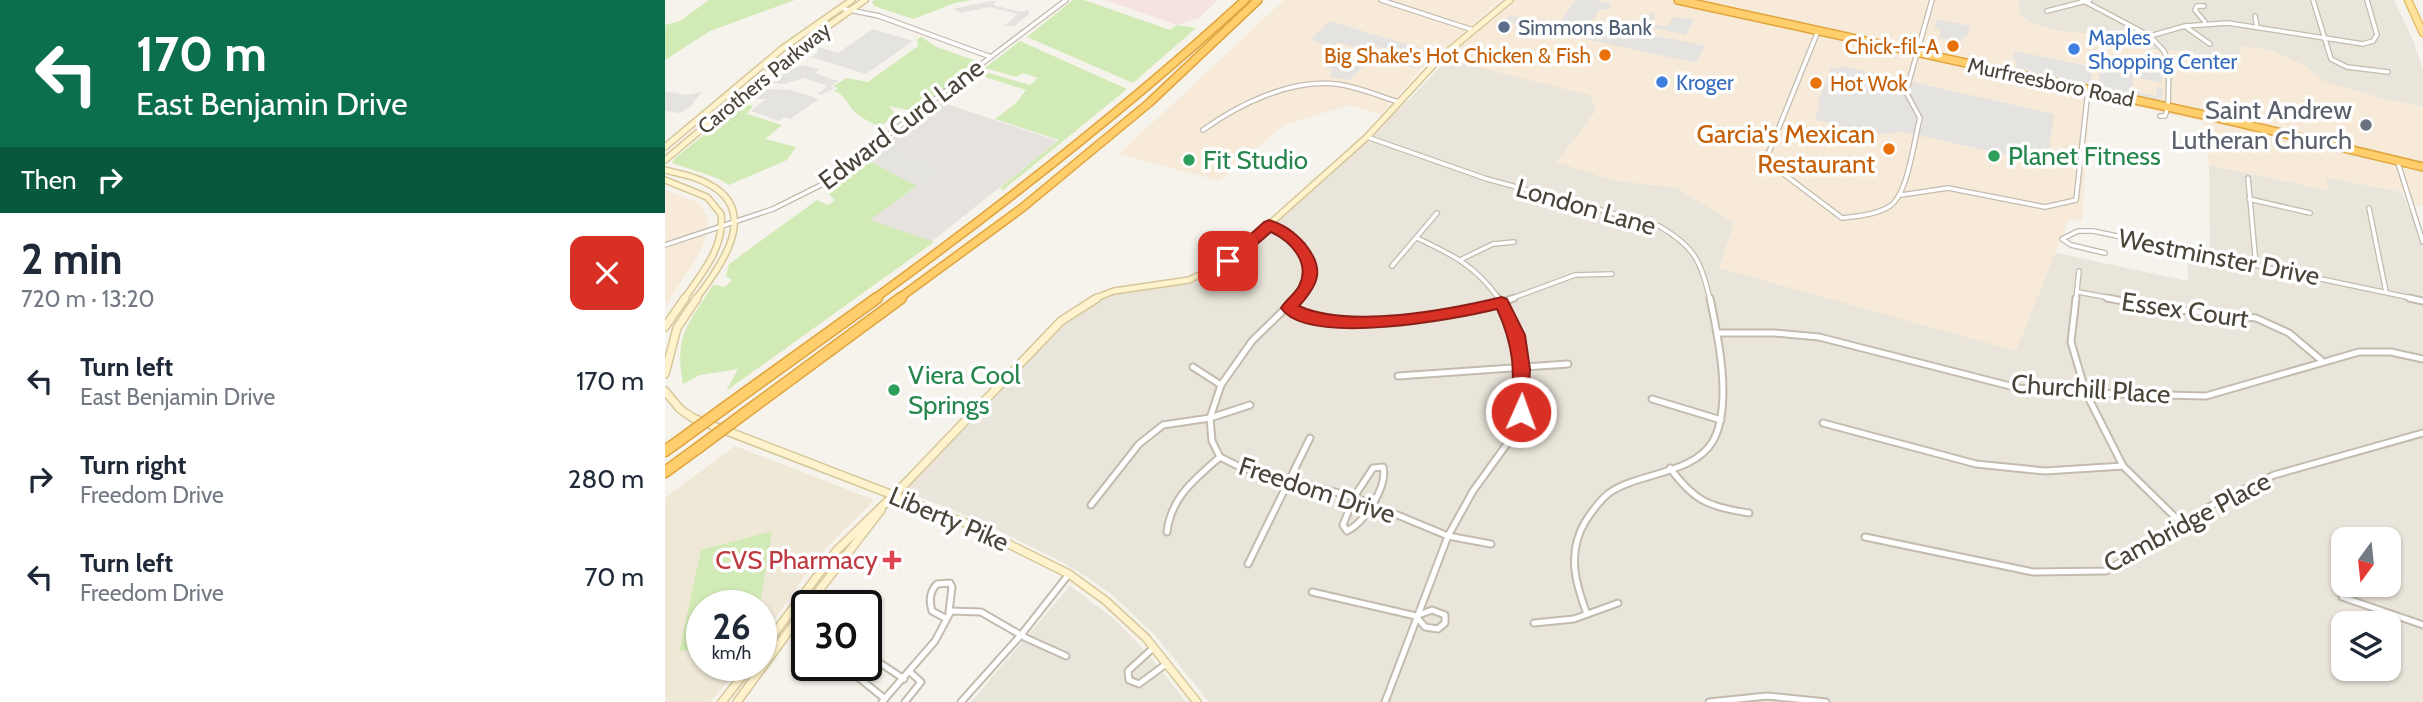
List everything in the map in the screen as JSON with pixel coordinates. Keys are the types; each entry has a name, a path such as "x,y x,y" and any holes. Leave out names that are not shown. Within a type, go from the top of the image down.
{"highway":[{"path":"1201,41 1210,27 1238,0"},
{"path":"665,451 1010,201 1108,123 1245,0"},
{"path":"665,472 1022,208 1149,103 1260,0"},
{"name":"Murfreesboro Road","path":"1678,0 2168,107 2423,167"},
{"path":"2397,160 2423,167"}],"main road":[{"name":"Carothers Parkway","path":"665,147 776,54 852,0"},
{"name":"Carothers Parkway","path":"665,160 777,65 865,0"},
{"path":"777,630 836,551 1061,321 1081,305 1115,291 1174,284 1210,271 1246,247 1367,137 1440,58 1510,0"},
{"path":"2408,0 2423,33"},
{"path":"665,170 718,189 728,200 736,222 728,251 676,330 665,374"},
{"path":"665,180 694,189 711,199 721,212 723,225 719,246 665,327"},
{"path":"695,283 707,283"},
{"name":"Liberty Pike","path":"665,391 680,409 693,418 968,524 1069,574 1121,613 1154,647 1197,702"},
{"path":"819,590 893,495"},
{"path":"737,702 791,628"},
{"path":"722,702 738,681"}],"street":[{"name":"Edward Curd Lane","path":"665,245 793,201 824,184 1066,0"},
{"path":"1381,0 1473,30"},
{"path":"1818,31 1769,152 1769,163 1842,218 1880,212 1895,205 1901,195 1920,118 1906,92 1932,0"},
{"path":"2047,11 2090,0"},
{"path":"2313,0 2330,57 2342,65 2373,72 2388,72"},
{"path":"2150,37 2185,26 2206,23 2257,27 2356,44 2375,40 2377,35 2367,0"},
{"path":"2083,1 2150,37 2164,51 2169,64 2168,107 2165,116 2160,116"},
{"path":"2204,6 2197,6 2195,10 2206,23"},
{"path":"841,7 911,26 942,42 992,57"},
{"path":"2255,16 2257,27"},
{"path":"2185,26 2210,44"},
{"path":"1203,130 1224,115 1298,87 1320,83 1343,85 1399,102"},
{"path":"1901,195 1913,197 1933,188 1950,187 2022,205 2066,205 2076,200 2088,90"},
{"name":"London Lane","path":"1367,137 1487,179 1633,218 1670,232 1681,239 1698,259 1717,333 1721,368 1721,420 1717,435 1701,454 1612,489 1585,518 1571,559 1574,579 1587,614"},
{"path":"2397,160 2423,242"},
{"path":"2248,178 2256,265"},
{"path":"2249,199 2311,213"},
{"path":"2369,208 2386,292"},
{"path":"1392,266 1437,214"},
{"path":"1210,418 1221,385 1252,341 1305,289 1311,272 1310,260 1288,234 1269,225"},
{"name":"Westminster Drive","path":"2105,253 2071,245 2063,239 2078,231 2093,231 2423,301"},
{"path":"1385,702 1448,536 1473,491 1517,430 1521,412 1522,369 1517,335 1502,303 1490,286 1462,259 1417,239"},
{"path":"1462,259 1490,244 1505,240 1514,242"},
{"path":"2078,271 2071,342 2086,393 2123,466 2183,526"},
{"path":"1288,308 1313,319 1342,322 1399,320 1449,314 1502,303 1544,285 1585,273 1612,274"},
{"name":"Essex Court","path":"2078,292 2161,308 2256,318 2289,333 2321,361"},
{"name":"Churchill Place","path":"1717,333 1773,333 1819,337 2018,388 2086,393 2206,396 2321,361 2372,351 2423,359"},
{"path":"1398,376 1568,364"},
{"path":"1193,367 1221,385"},
{"path":"1652,399 1721,420"},
{"path":"1091,505 1139,444 1163,425 1210,418 1250,405"},
{"name":"Freedom Drive","path":"1210,418 1212,441 1220,457 1240,467 1354,497 1448,536 1491,544"},
{"path":"1823,423 1976,464 2045,471 2123,466"},
{"name":"Cambridge Place","path":"1865,537 2033,572 2106,571 2183,526 2219,501 2274,475 2423,433"},
{"path":"1248,564 1310,438"},
{"path":"1167,531 1167,515 1182,490 1220,457"},
{"path":"1383,467 1385,475 1372,504 1355,528 1347,531 1343,525 1354,497 1373,468 1383,467"},
{"path":"1669,468 1687,493 1702,502 1721,509 1749,513"},
{"path":"961,702 1021,635 1069,574"},
{"path":"904,679 880,663 872,664 859,678 883,700 904,679 910,672 935,641 949,612 952,587 950,583 937,583 930,594 930,604 932,611 945,618"},
{"path":"1312,592 1416,616 1432,610 1445,615 1445,623 1439,629 1425,626 1416,616"},
{"path":"2341,597 2423,625"},
{"path":"1534,623 1560,622 1618,603"},
{"path":"949,612 973,608 986,612 1021,635 1066,656"},
{"path":"1154,647 1133,665 1127,677 1129,680 1139,684 1167,663"},
{"path":"905,702 921,682 910,672"},
{"path":"1709,702 1748,696 1793,697 1826,702"}],"shaded area":[{"path":"1105,0 1218,0 1199,18 1177,25"},
{"path":"1284,0 1501,0 1426,64 1381,114 1350,105 1284,125 1219,181 1119,154"},
{"path":"1510,0 2018,0 2020,14 2028,22 2052,30 2098,35 2149,49 2176,51 2227,62 2238,60 2242,46 2270,50 2304,65 2323,81 2423,107 2423,206 2413,204 2409,193 2326,177 2328,190 2209,165 2203,122 2090,97 2082,221 2069,219 2016,351 1719,268 1734,223 1677,188 1612,180 1557,162 1596,111 1590,95 1440,58"},
{"path":"1576,0 1612,4 1608,10 1600,9 1591,23 1624,31 1628,26 1637,32 1705,46 1696,63 1503,21 1509,16 1560,22"},
{"path":"2018,0 2394,0 2413,40 2423,71 2423,107 2323,81 2303,65 2227,62 2176,51 2149,49 2098,35 2052,30 2028,22 2020,14"},
{"path":"996,1 993,5 1021,12 1028,10 1029,14 1014,26 1004,26 1018,14 989,7 961,13 953,9"},
{"path":"1651,12 1656,13 1651,24 1667,27 1674,17 1694,19 1686,35 1647,26 1649,21 1646,20"},
{"path":"1937,19 1970,26 1967,37 1964,36 1960,42 1939,38 1940,30 1934,28"},
{"path":"1330,21 1436,52 1418,69 1404,65 1412,56 1368,44 1362,49 1338,42 1331,48 1311,39"},
{"path":"873,29 913,41 866,74 811,57 817,53 818,47 838,53"},
{"path":"2015,51 2092,67 2091,81 2088,85 2020,69 2016,67 2017,61 2013,60"},
{"path":"1345,57 1365,65 1350,80 1330,77 1331,69 1327,68 1329,58"},
{"path":"1440,58 1398,111 1448,59 1590,95 1596,111 1557,162 1612,180 1677,188 1734,223 1719,268 2029,247 2188,281 2187,253 2210,256 2209,165 2327,190 2325,177 2402,192 2423,242 2423,702 1209,702 1155,635 1111,594 1087,577 981,522 900,489 1061,321 1100,296 1189,280 1228,261 1366,137"},
{"path":"2101,58 2162,71 2162,83 2133,77 2133,91 2156,96 2157,87 2163,88 2162,98 2159,100 2101,87 2098,84"},
{"path":"803,65 819,69 815,73 838,81 831,86 835,88 821,95 817,94 828,86 804,78 784,84 773,83 787,71"},
{"path":"1846,67 2054,114 2047,164 1903,132 1880,134 1815,120 1820,104 1818,102 1831,68"},
{"path":"767,89 791,90 819,99 790,119 785,117 779,121 751,111 766,99 755,99"},
{"path":"665,91 685,95 702,92 690,107 680,113 665,111"},
{"path":"941,102 1058,141 931,242 868,220 915,188 861,161"},
{"path":"886,144 912,159 915,156 941,169 936,176 930,178 928,185 922,186 869,158 874,157"},
{"path":"665,190 696,202 708,216 706,238 699,254 665,306"},
{"path":"735,446 874,500 821,553 795,590 791,590 791,596 777,615 777,590 686,590 686,681 728,681 710,702 665,702 665,498"},
{"path":"1070,586 1114,619 1149,655 1186,702 971,702"}],"green space":[{"path":"709,0 795,0 710,31 665,60 665,25 680,21"},
{"path":"874,0 971,0 955,3 913,19 874,6"},
{"path":"1073,0 1084,0 1170,30 1177,25 1196,28 1133,83 1027,37"},
{"path":"921,37 937,47 979,62 929,103 908,110 889,106 897,116 879,126 857,113 834,91 838,88 833,86 847,78 868,82 918,46 917,39"},
{"path":"1020,41 1127,89 1003,190 1000,188 1059,140 995,119 1016,103 1026,90 982,76 954,98 948,95 982,71 1030,85 1038,78 1023,73 1016,77 985,68"},
{"path":"743,103 753,106 747,114 782,125 765,139 796,147 787,160 729,185 717,178 672,163 674,159"},
{"path":"867,160 917,186 870,220 934,242 726,391 738,369 700,375 683,384 680,353 685,331 713,285 725,287 732,280 726,276 729,264 817,200 828,205 835,200 826,192"},
{"path":"772,531 762,590 692,590 701,550"},
{"path":"686,620 686,650 679,652"}],"place":[{"name":"Simmons Bank","path":"1504,27"},
{"name":"Chick-fil-A","path":"1953,46"},
{"name":"Maples Shopping Center","path":"2074,49"},
{"name":"Big Shake's Hot Chicken & Fish","path":"1605,55"},
{"name":"Kroger","path":"1662,82"},
{"name":"Hot Wok","path":"1816,83"},
{"name":"Saint Andrew Lutheran Church","path":"2366,125"},
{"name":"Garcia's Mexican Restaurant","path":"1889,149"},
{"name":"Planet Fitness","path":"1994,156"},
{"name":"Fit Studio","path":"1189,160"},
{"name":"Viera Cool Springs","path":"894,390"},
{"name":"CVS Pharmacy","path":"892,560"}],"route":[{"path":"1228,261 1269,225 1288,234 1310,260 1311,272 1305,289 1288,308 1313,319 1342,322 1399,320 1461,313 1502,303 1517,335 1522,369 1521,412"}]}
